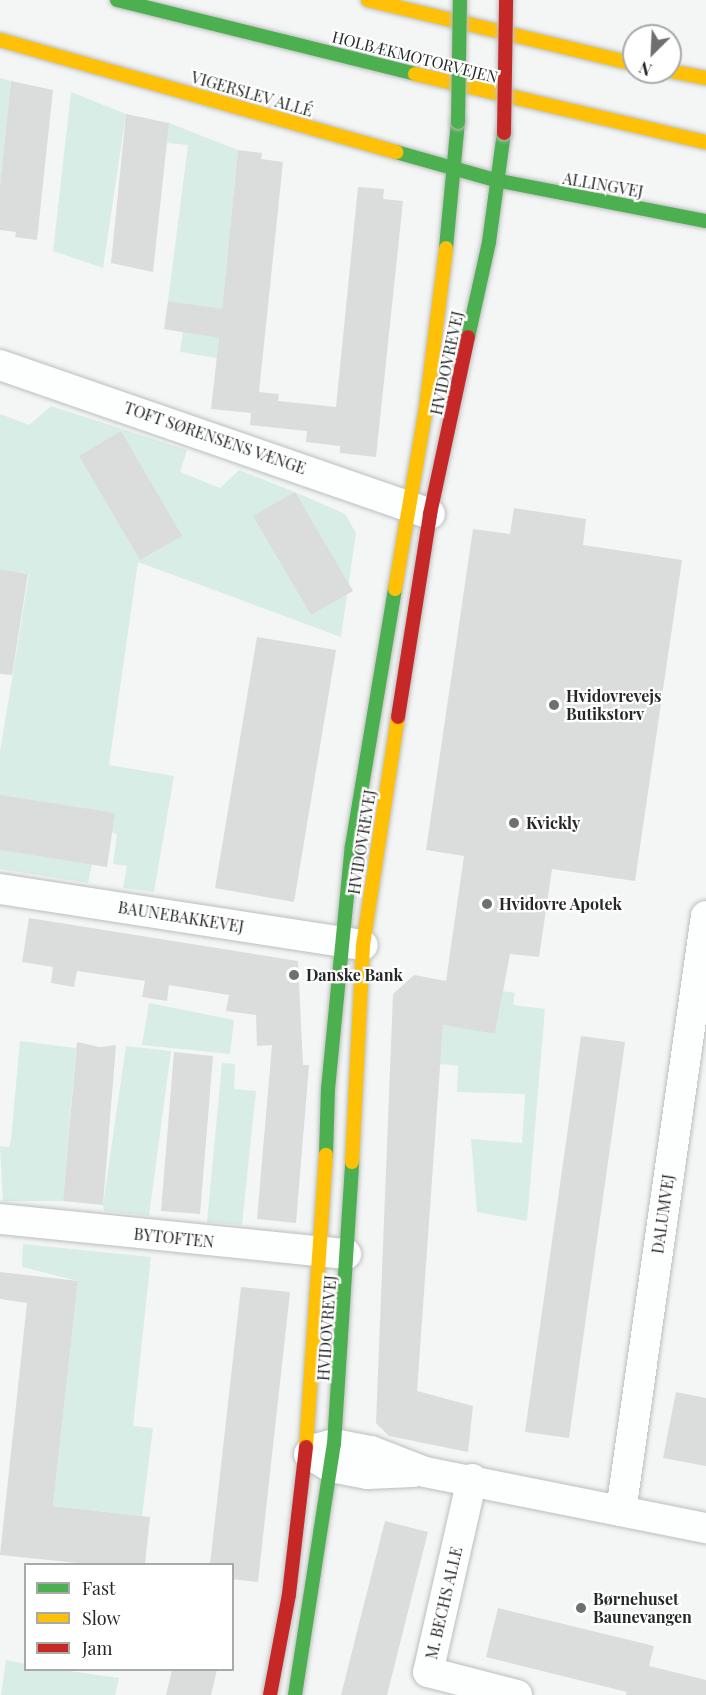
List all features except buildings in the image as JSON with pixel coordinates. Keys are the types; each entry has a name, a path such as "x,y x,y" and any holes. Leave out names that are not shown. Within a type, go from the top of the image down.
{"main road":[{"name":"HOLBÆKMOTORVEJEN","path":"117,0 598,120 706,142"},
{"path":"368,0 622,61"},
{"name":"HVIDOVREVEJ","path":"270,1695 287,1605 335,1252 328,1089 353,944 418,510 435,318 449,232 458,122 460,0"},
{"name":"HVIDOVREVEJ","path":"295,1695 333,1456 335,1252 353,944 352,846 418,510 489,242 495,180 504,133 506,0"},
{"name":"VIGERSLEV ALLÉ","path":"0,40 495,180"},
{"path":"682,73 706,78"},
{"name":"ALLINGVEJ","path":"495,180 706,221"}],"street":[{"name":"TOFT SØRENSENS VÆNGE","path":"0,365 418,510"},
{"name":"BAUNEBAKKEVEJ","path":"0,889 353,944"},
{"name":"DALUMVEJ","path":"621,1511 706,916"},
{"name":"BYTOFTEN","path":"0,1220 335,1252"},
{"path":"306,1452 333,1456 371,1450 425,1472 472,1479 706,1528"},
{"name":"M. BECHS ALLE","path":"472,1479 428,1672 517,1695"}],"green space":[{"path":"0,78 11,81 0,185"},
{"path":"71,92 126,114 103,268 53,251"},
{"path":"169,123 238,150 217,358 180,352 187,304 168,301 188,145 167,143"},
{"path":"51,406 187,450 180,472 220,488 239,470 295,492 345,514 356,533 341,637 138,562 109,765 174,776 154,892 123,888 127,866 113,864 117,834 0,795 0,752 29,574 0,569 0,414 29,425"},
{"path":"0,850 92,864 88,883 0,869"},
{"path":"503,991 515,993 513,1005 545,1009 527,1221 477,1212 471,1139 522,1143 525,1094 457,1092 458,1066 440,1064 443,1025 495,1034"},
{"path":"149,1003 234,1020 230,1054 142,1045"},
{"path":"20,1041 76,1048 63,1201 3,1201 0,1146 9,1147 11,1140"},
{"path":"126,1046 171,1051 149,1216 104,1211 103,1205"},
{"path":"222,1063 235,1064 234,1089 256,1091 242,1225 207,1222"},
{"path":"23,1244 151,1257 133,1426 153,1428 142,1516 53,1506 78,1281 22,1267"},
{"path":"6,1660 24,1664 24,1671 70,1671 119,1678 115,1695 1,1695"}],"traffic: fast":[{"path":"117,0 415,74"},
{"path":"458,122 460,0"},
{"path":"446,248 458,122"},
{"path":"468,337 489,242 504,133"},
{"path":"396,152 495,180 706,221"},
{"path":"326,1155 328,1089 352,846 395,589"},
{"path":"295,1695 334,1444 352,1162"}],"traffic: slow":[{"path":"368,0 622,61"},
{"path":"0,40 396,152"},
{"path":"682,73 706,78"},
{"path":"415,74 706,142"},
{"path":"395,589 426,407 446,248"},
{"path":"352,1162 363,945 398,717"},
{"path":"306,1447 326,1155"}],"traffic: jam":[{"path":"504,133 506,0"},
{"path":"398,717 430,514 468,337"},
{"path":"270,1695 289,1594 306,1447"}],"place":[{"name":"Hvidovrevejs Butikstorv","path":"554,705"},
{"name":"Kvickly","path":"514,823"},
{"name":"Hvidovre Apotek","path":"487,904"},
{"name":"Danske Bank","path":"294,975"},
{"name":"Børnehuset Baunevangen","path":"581,1608"}]}
